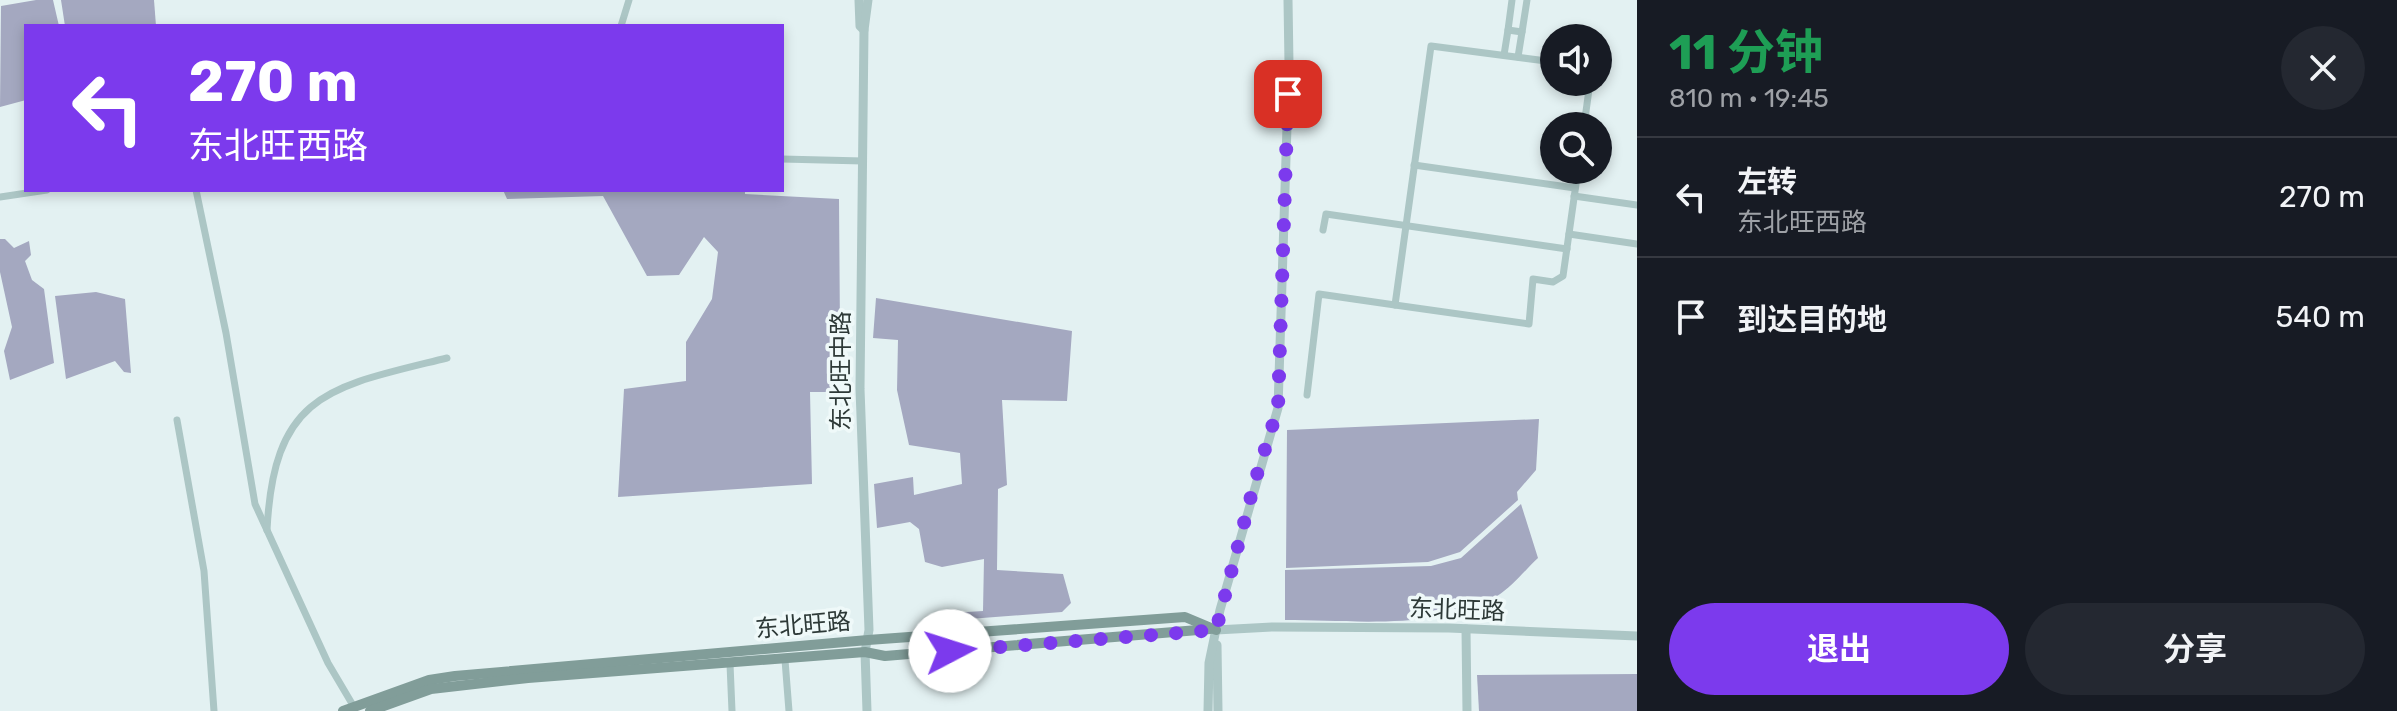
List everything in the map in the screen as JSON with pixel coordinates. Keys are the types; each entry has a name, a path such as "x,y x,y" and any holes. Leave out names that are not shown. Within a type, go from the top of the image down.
{"main road":[{"name":"东北旺路","path":"404,700 429,680 455,676 868,640 1185,617 1216,630"},
{"name":"东北旺路","path":"404,700 431,689 528,678 865,652 885,656 1216,630"},
{"path":"349,709 404,700"},
{"path":"370,711 404,700"}],"street":[{"path":"622,24 629,0"},
{"name":"东北旺中路","path":"859,0 860,26 864,30"},
{"name":"东北旺中路","path":"867,711 865,652 868,640 860,409 864,30 868,0"},
{"path":"1208,711 1209,663 1216,630 1255,481 1278,408 1289,80 1288,0"},
{"path":"1504,55 1512,0"},
{"path":"1518,57 1527,0"},
{"path":"1508,30 1522,32"},
{"path":"1395,305 1431,46 1540,60"},
{"path":"784,159 863,161"},
{"path":"1414,165 1637,205"},
{"path":"1307,395 1319,294 1529,324 1533,279 1553,282 1563,276 1576,184"},
{"path":"0,197 34,192"},
{"path":"196,192 226,333 255,504 349,709"},
{"path":"1323,230 1326,214 1567,249"},
{"path":"1569,234 1637,244"},
{"path":"266,532 273,468 285,438 304,413 328,393 354,381 447,358"},
{"path":"177,420 204,571 214,711"},
{"name":"东北旺路","path":"1216,630 1272,627 1466,629 1637,636"},
{"path":"1466,629 1467,711"},
{"path":"1216,630 1218,711"},
{"path":"785,660 789,711"},
{"path":"730,664 732,711"}],"shaded area":[{"path":"53,0 59,24 24,24 24,101 0,107 1,6"},
{"path":"61,0 154,0 156,24 65,24"},
{"path":"504,192 745,192 839,199 840,332 833,392 810,392 812,484 618,497 624,389 686,381 686,342 712,299 718,252 704,237 679,275 647,276 603,196 507,199"},
{"path":"0,239 5,239 14,248 29,241 31,255 25,261 32,280 44,289 54,363 10,380 4,351 12,327 0,272"},
{"path":"96,292 125,299 131,373 124,372 115,361 66,379 55,296"},
{"path":"876,298 1072,331 1067,401 1002,400 1007,485 998,489 997,570 1063,574 1071,603 1062,612 930,622 935,614 983,611 984,559 942,567 925,562 919,529 910,522 877,528 874,484 913,477 914,495 962,484 960,453 909,445 897,390 898,340 873,338"},
{"path":"1539,419 1536,470 1517,492 1518,500 1460,552 1428,562 1286,568 1287,430"},
{"path":"1521,504 1538,558 1497,596 1449,615 1422,619 1366,622 1285,620 1285,570 1431,566 1461,558"},
{"path":"1637,674 1637,711 1479,711 1477,675"}],"route":[{"path":"950,651 1121,635 1216,630 1255,481 1278,408 1288,94"}]}
